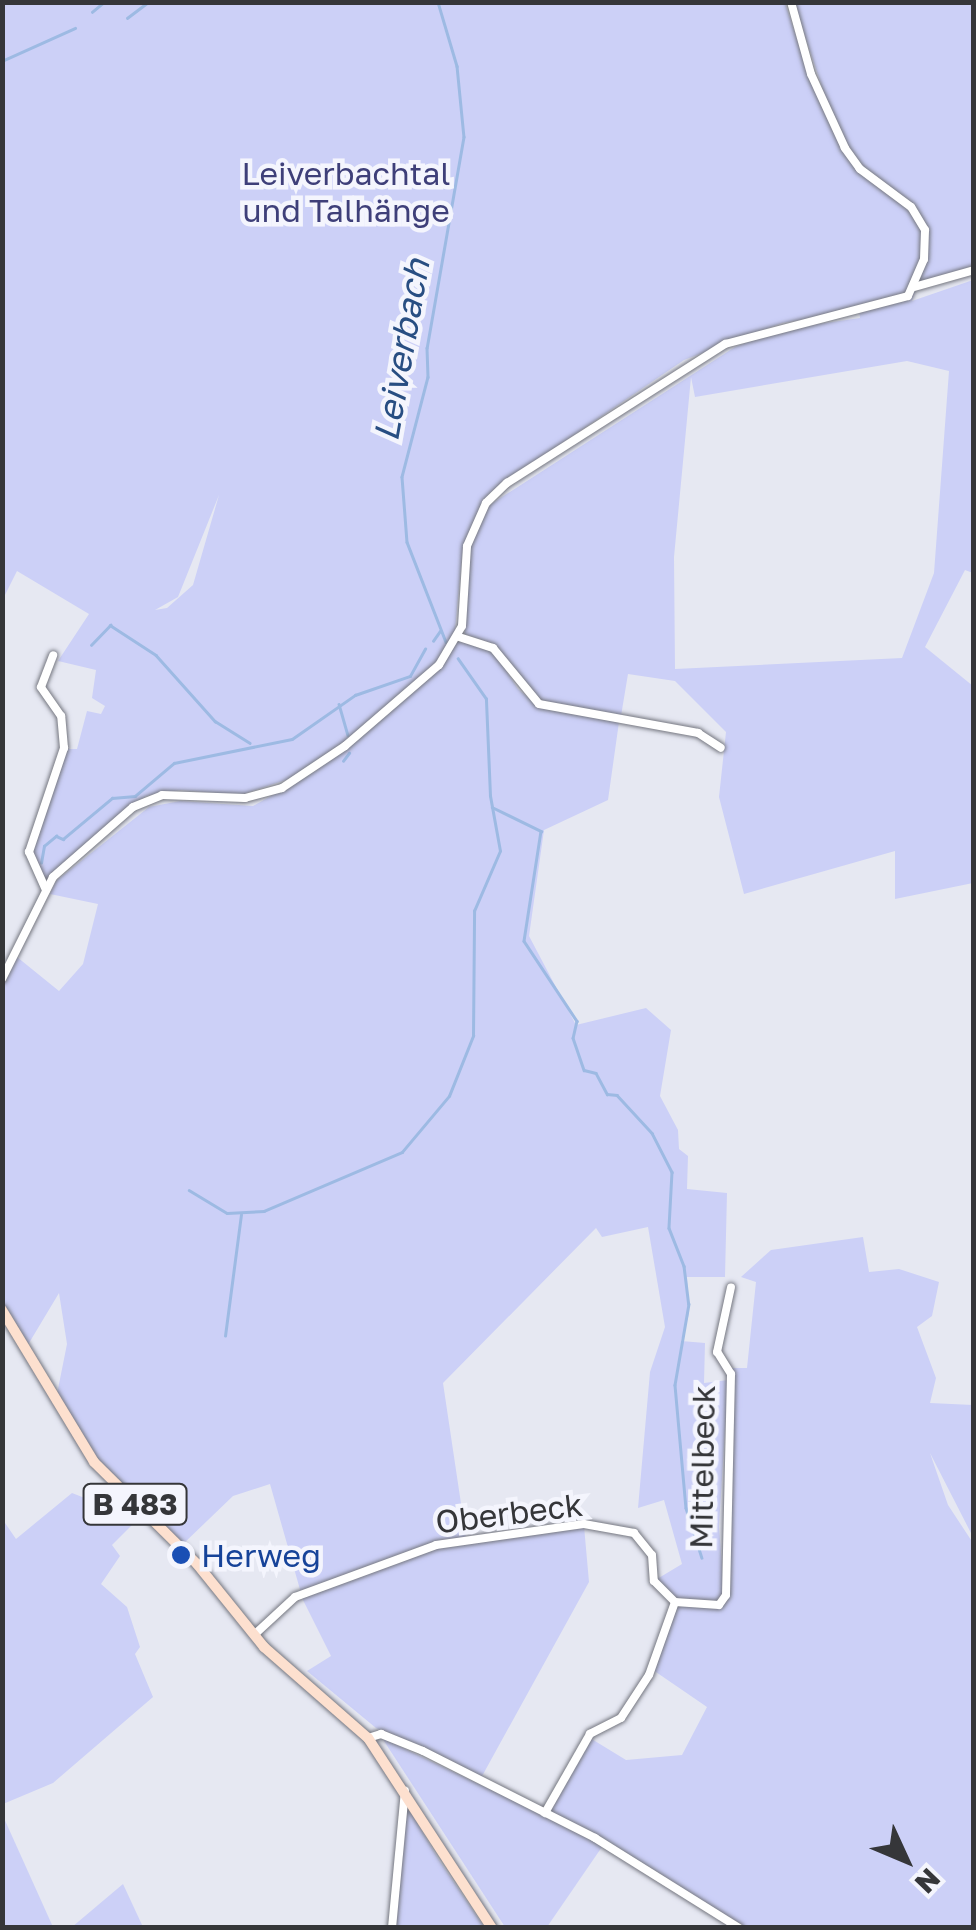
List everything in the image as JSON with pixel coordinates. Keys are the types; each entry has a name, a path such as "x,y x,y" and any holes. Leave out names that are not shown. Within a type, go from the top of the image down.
{"main road":[{"name":"B 483","path":"2,1310 94,1462 197,1564 254,1636 368,1738 492,1928"}],"street":[{"path":"2,979 46,890 63,866 147,799 180,793 244,798 301,778 414,689 459,637 467,546 486,503 508,483 724,344 782,325 898,303 914,287 926,251 920,218 844,148 811,74 791,2"},
{"path":"914,287 974,270"},
{"path":"459,637 493,648 520,687 548,707 698,732 721,748"},
{"path":"46,890 29,852 64,748 61,716 41,687 53,655"},
{"name":"Mittelbeck","path":"674,1602 719,1606 726,1596 730,1374 717,1352 731,1287"},
{"name":"Oberbeck","path":"254,1636 295,1598 410,1553 466,1538 584,1524 641,1537 652,1554 654,1582 674,1602"},
{"path":"544,1813 590,1734 620,1718 649,1675 674,1602"},
{"path":"368,1738 381,1734 416,1748 544,1813 740,1928"},
{"path":"392,1928 405,1791"}],"green space":[{"name":"Leiverbachtal und Talhänge","path":"3,3 785,3 809,76 843,150 794,3 973,3 973,268 918,284 912,301 973,280 973,573 965,570 925,647 973,686 973,883 895,899 895,851 744,894 719,797 726,732 675,681 628,674 621,716 540,702 493,644 465,634 466,555 488,506 735,347 783,329 860,318 859,310 782,323 684,360 492,491 462,555 454,641 491,648 518,689 537,705 619,722 608,800 544,830 529,936 576,1025 646,1008 671,1030 660,1096 678,1130 679,1149 688,1156 687,1189 727,1193 725,1277 687,1277 689,1314 681,1341 705,1343 704,1383 728,1380 719,1527 725,1602 731,1368 747,1368 756,1282 741,1277 771,1250 863,1237 869,1272 899,1269 939,1282 932,1316 917,1327 936,1378 930,1403 973,1405 973,1537 930,1453 948,1505 973,1543 973,1927 746,1927 548,1811 590,1738 626,1760 682,1755 707,1707 653,1670 673,1599 657,1579 682,1564 664,1500 638,1508 650,1372 665,1327 648,1227 602,1237 596,1228 443,1383 466,1537 301,1593 270,1484 233,1496 182,1545 95,1462 56,1399 67,1344 59,1293 26,1348 3,1307 3,986 17,957 59,991 83,964 98,904 50,894 56,881 149,807 180,801 253,806 319,769 240,795 181,790 146,796 46,883 29,851 65,749 77,749 87,711 101,714 105,706 92,698 96,670 58,661 89,614 17,571 3,599","holes":["907,361 949,371 934,573 902,658 675,669 674,557 691,377 695,397","219,495 193,585 167,608 155,610 178,597"]},
{"path":"72,1493 138,1519 112,1545 120,1556 101,1584 127,1607 140,1647 135,1654 153,1697 53,1783 3,1804 3,1520 16,1539"},
{"path":"584,1526 589,1582 481,1778 376,1728 307,1671 331,1656 301,1596 436,1546"},
{"path":"382,1738 604,1844 547,1927 505,1927"},
{"path":"404,1801 439,1860 484,1927 393,1928"},
{"path":"3,1816 53,1927 3,1927"},
{"path":"123,1884 143,1927 72,1927"}],"waterway":[{"path":"92,12 104,2"},
{"path":"127,18 148,2"},
{"name":"Leiverbach","path":"438,2 457,66 464,137 427,348 428,377 402,477 407,542 446,642"},
{"path":"2,61 75,28"},
{"path":"91,645 110,625 156,655 215,721 250,743"},
{"path":"433,641 440,631"},
{"path":"41,863 44,846 56,836 63,839 112,798 135,796 174,763 292,739 355,695 410,676 425,649"},
{"name":"Leiverbach","path":"189,1190 227,1213 264,1211 402,1152 449,1096 473,1036 474,911 500,851 490,796 486,699 458,659"},
{"path":"339,704 348,735"},
{"path":"343,761 349,753"},
{"path":"492,807 541,831 524,941 577,1021 573,1038 584,1070 596,1073 607,1094 617,1095 652,1133 672,1172 669,1228 684,1266 689,1304 675,1385 686,1508 702,1558"},
{"path":"225,1336 241,1215"}],"place":[{"name":"Herweg","path":"181,1555"}]}
